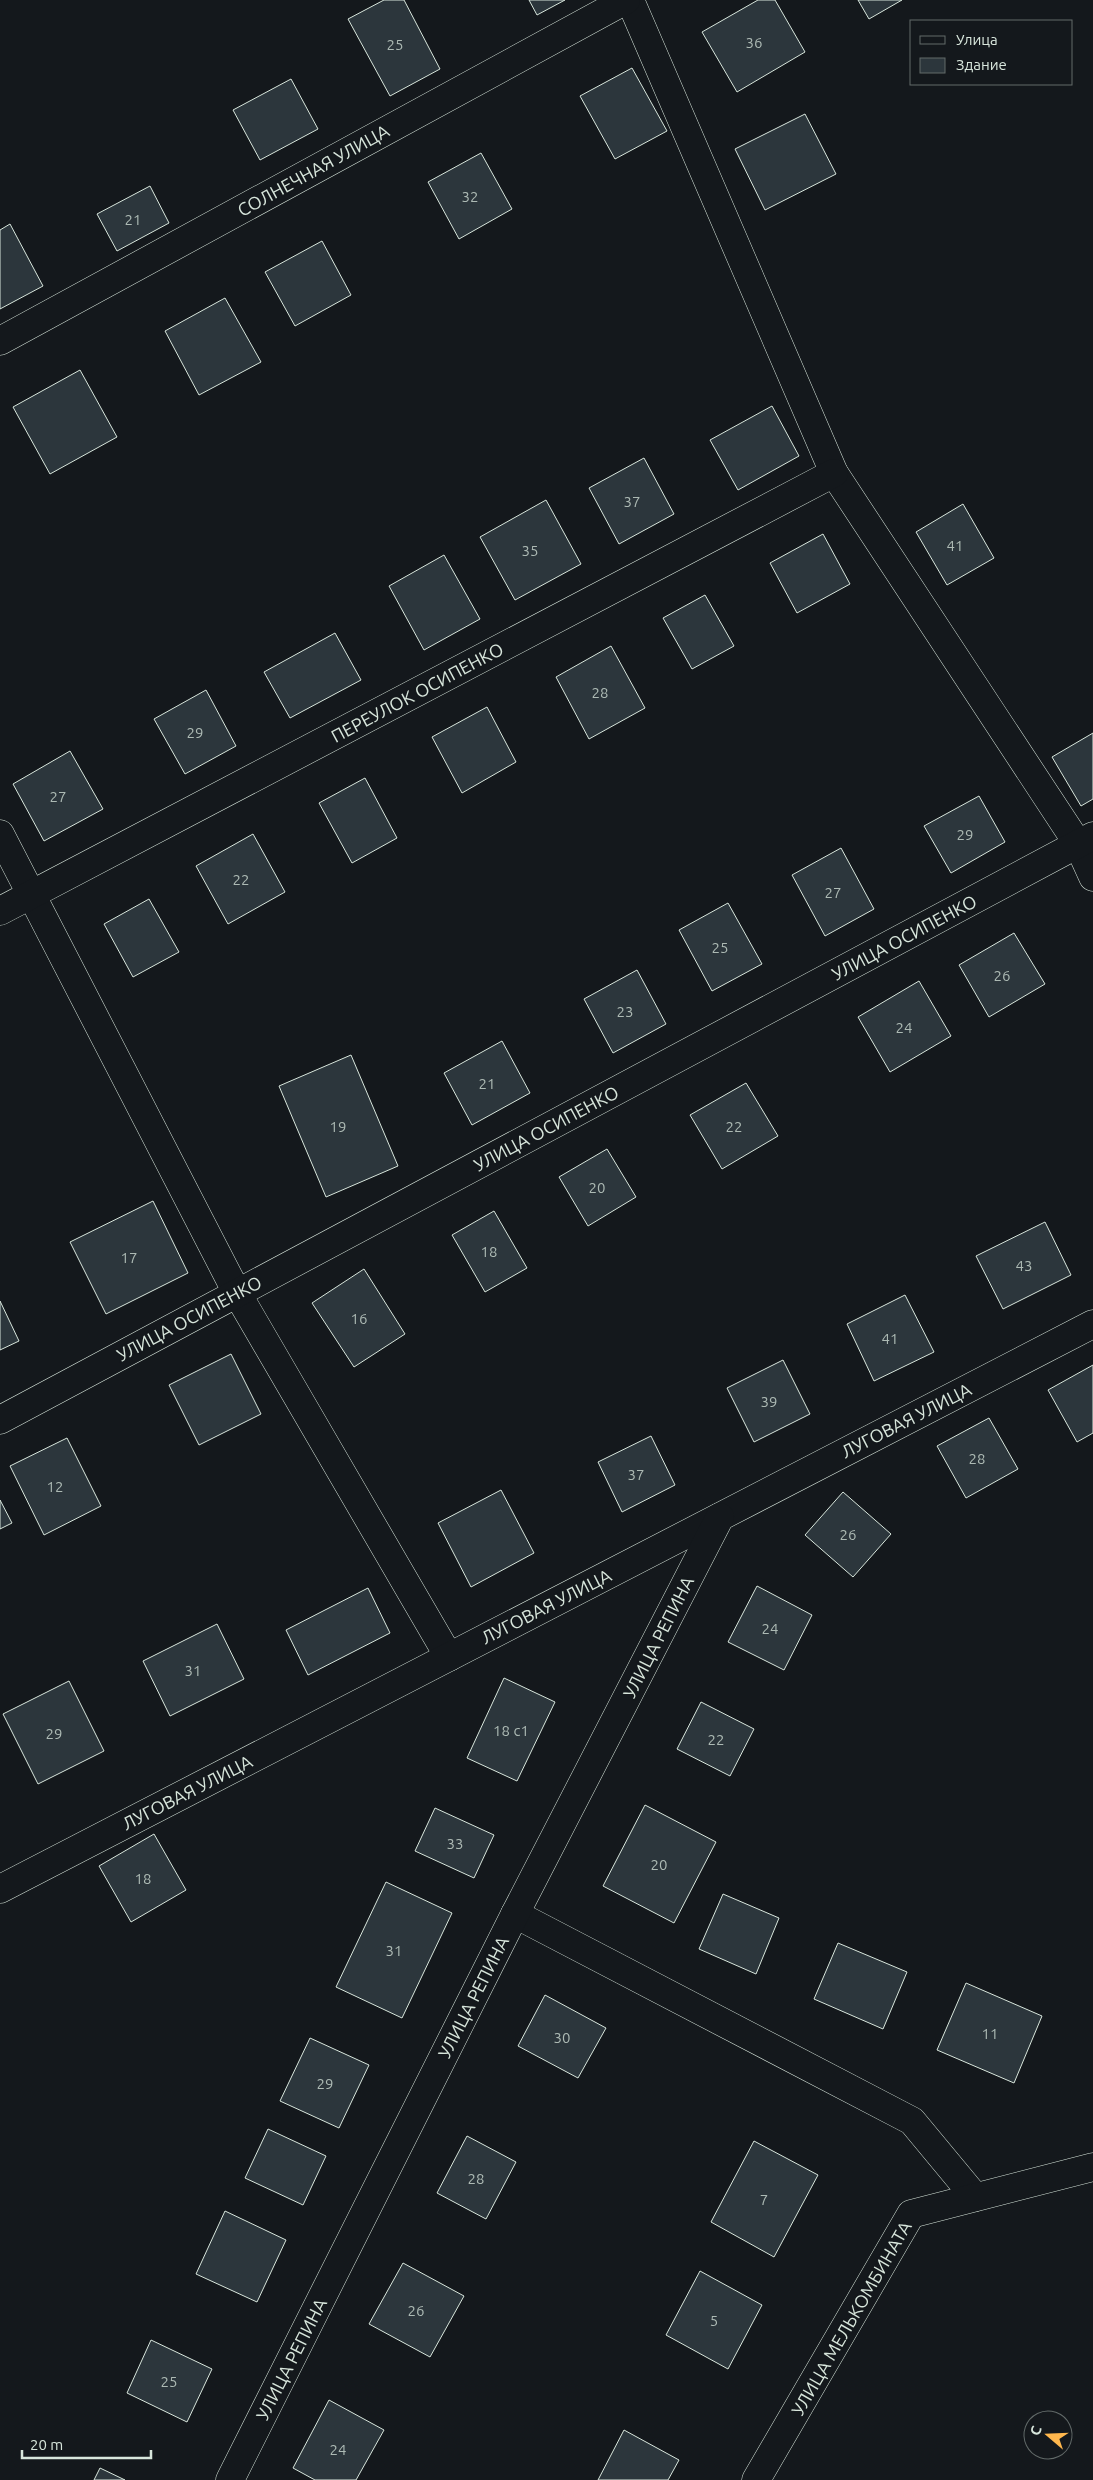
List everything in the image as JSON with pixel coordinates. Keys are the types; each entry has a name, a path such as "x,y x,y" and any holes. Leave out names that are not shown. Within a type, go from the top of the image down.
{"street":[{"name":"СОЛНЕЧНАЯ УЛИЦА","path":"0,341 628,0"},
{"path":"628,0 834,473 1086,840 1093,877"},
{"name":"ПЕРЕУЛОК ОСИПЕНКО","path":"0,911 834,473"},
{"path":"0,834 237,1293 449,1656"},
{"name":"УЛИЦА ОСИПЕНКО","path":"0,1420 1086,840"},
{"name":"ЛУГОВАЯ УЛИЦА","path":"0,1889 1093,1324"},
{"name":"УЛИЦА РЕПИНА","path":"230,2480 515,1914 720,1517"},
{"path":"515,1914 912,2121 975,2197"},
{"name":"УЛИЦА МЕЛЬКОМБИНАТА","path":"756,2480 911,2214 1093,2167"}],"building":[{"path":"384,0 404,0 440,69 390,96 348,19"},
{"path":"529,0 565,0 537,15"},
{"path":"758,0 775,0 805,52 737,92 702,32"},
{"path":"858,0 902,0 869,19"},
{"path":"632,68 667,131 615,159 580,96"},
{"path":"291,79 318,129 260,160 233,110"},
{"path":"805,114 836,174 765,210 735,149"},
{"path":"481,153 512,209 459,239 428,182"},
{"path":"150,186 169,223 117,251 97,214"},
{"path":"10,224 43,286 0,309 0,230"},
{"path":"322,241 351,295 295,326 265,272"},
{"path":"225,298 261,362 199,395 165,331"},
{"path":"80,370 117,437 50,474 13,407"},
{"path":"772,406 799,456 738,490 710,440"},
{"path":"644,458 674,514 619,544 589,488"},
{"path":"546,500 581,564 515,600 480,537"},
{"path":"963,504 994,558 947,585 916,532"},
{"path":"823,534 850,584 797,613 770,563"},
{"path":"444,555 480,619 424,650 389,586"},
{"path":"705,595 734,646 692,669 663,618"},
{"path":"335,633 361,680 290,718 264,672"},
{"path":"611,646 645,708 589,739 556,677"},
{"path":"206,690 236,746 185,774 154,719"},
{"path":"487,707 516,762 462,793 432,737"},
{"path":"1093,733 1093,799 1081,806 1052,757"},
{"path":"70,751 103,809 44,841 13,784"},
{"path":"365,778 397,838 352,863 319,803"},
{"path":"979,796 1005,842 951,873 924,826"},
{"path":"253,834 285,892 228,924 196,866"},
{"path":"841,848 874,909 825,936 792,875"},
{"path":"149,899 179,952 133,977 104,924"},
{"path":"728,903 762,964 712,991 679,930"},
{"path":"1014,933 1045,984 989,1017 959,965"},
{"path":"637,970 666,1024 613,1053 584,999"},
{"path":"919,981 951,1036 890,1072 858,1017"},
{"path":"502,1041 530,1093 472,1125 444,1073"},
{"path":"351,1055 398,1166 326,1197 279,1086"},
{"path":"746,1083 778,1136 722,1169 690,1115"},
{"path":"607,1149 636,1197 588,1226 559,1177"},
{"path":"153,1201 188,1273 106,1314 70,1242"},
{"path":"494,1211 527,1268 485,1292 452,1235"},
{"path":"1045,1222 1071,1275 1003,1309 976,1256"},
{"path":"364,1269 405,1334 354,1367 312,1303"},
{"path":"905,1295 934,1352 874,1381 847,1324"},
{"path":"0,1301 19,1341 0,1350"},
{"path":"231,1354 261,1414 199,1445 169,1385"},
{"path":"783,1360 810,1414 754,1442 727,1388"},
{"path":"1093,1365 1093,1433 1077,1442 1048,1390"},
{"path":"989,1418 1018,1469 966,1498 937,1446"},
{"path":"651,1436 675,1485 622,1512 598,1462"},
{"path":"67,1438 101,1506 44,1535 10,1466"},
{"path":"501,1490 534,1553 471,1587 438,1523"},
{"path":"843,1492 891,1534 853,1577 805,1535"},
{"path":"0,1500 12,1523 0,1529"},
{"path":"757,1586 812,1615 784,1670 728,1642"},
{"path":"368,1588 390,1633 308,1675 286,1630"},
{"path":"217,1624 244,1679 170,1716 143,1661"},
{"path":"504,1678 555,1702 517,1781 467,1758"},
{"path":"69,1681 104,1751 38,1784 3,1714"},
{"path":"701,1702 754,1729 730,1776 677,1749"},
{"path":"645,1805 716,1842 674,1923 603,1886"},
{"path":"435,1808 494,1835 474,1878 415,1851"},
{"path":"154,1834 186,1890 131,1922 99,1866"},
{"path":"386,1882 452,1913 402,2018 336,1987"},
{"path":"723,1894 779,1918 756,1974 699,1949"},
{"path":"838,1943 907,1972 883,2029 814,1999"},
{"path":"966,1983 1042,2016 1014,2083 937,2050"},
{"path":"545,1995 606,2028 578,2078 518,2046"},
{"path":"310,2038 369,2065 339,2128 280,2101"},
{"path":"268,2129 326,2156 303,2205 245,2178"},
{"path":"467,2136 516,2162 486,2219 437,2193"},
{"path":"754,2141 818,2175 774,2257 711,2222"},
{"path":"225,2211 286,2240 257,2302 196,2274"},
{"path":"403,2263 464,2296 430,2357 369,2324"},
{"path":"700,2271 762,2305 728,2369 666,2335"},
{"path":"151,2340 212,2369 187,2422 127,2393"},
{"path":"329,2400 384,2430 356,2480 315,2480 293,2468"},
{"path":"624,2430 679,2460 668,2480 598,2480"},
{"path":"100,2468 125,2480 94,2480"}]}
